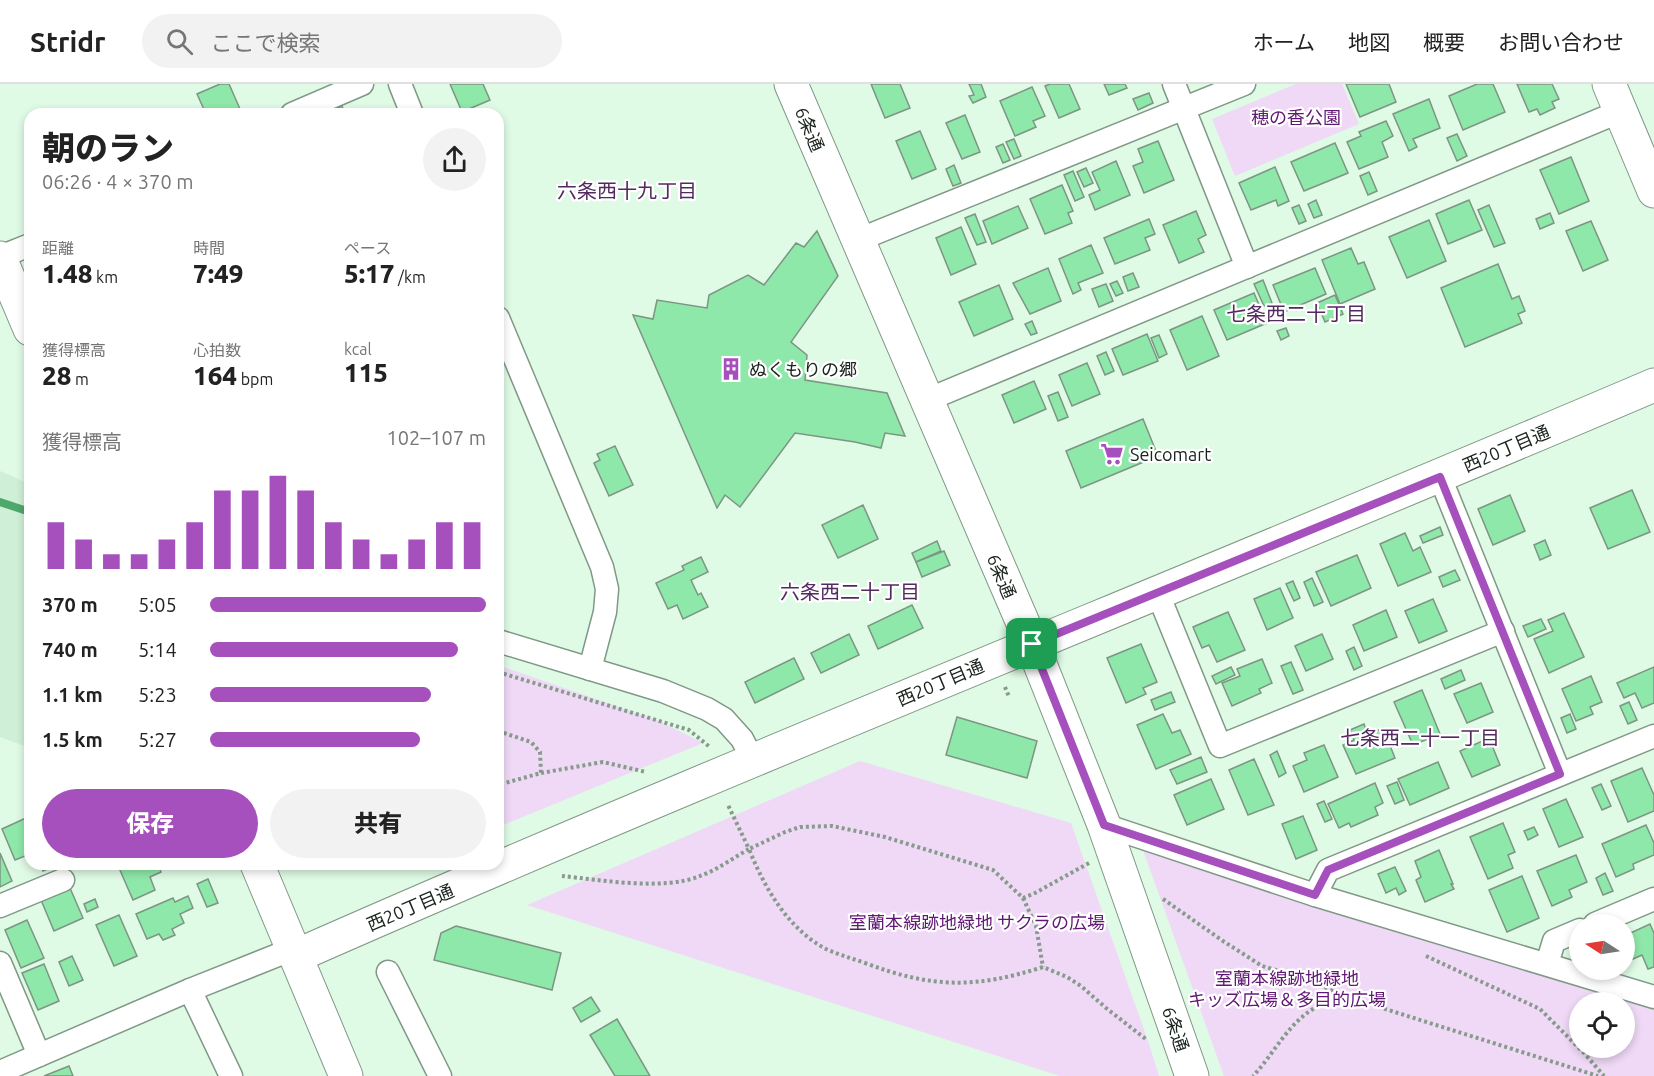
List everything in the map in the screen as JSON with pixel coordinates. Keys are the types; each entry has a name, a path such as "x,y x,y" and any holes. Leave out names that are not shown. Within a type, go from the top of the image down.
{"street":[{"path":"305,108 362,84"},
{"path":"400,84 410,108"},
{"path":"1174,84 1247,267"},
{"path":"858,240 1244,84"},
{"name":"6条通","path":"794,85 858,240 1032,644 1104,825 1192,1076"},
{"path":"927,400 1247,267 1615,98 1654,191"},
{"path":"24,247 0,258 24,315"},
{"path":"504,332 602,567 607,589 605,612 590,669"},
{"name":"西20丁目通","path":"504,864 1440,477 1654,385"},
{"path":"1440,477 1560,774"},
{"path":"1158,594 1220,746 1503,631"},
{"path":"504,643 663,691 707,709 724,719 742,739 753,760"},
{"path":"1315,895 1328,870 1654,736"},
{"path":"1104,825 1315,895 1654,997"},
{"path":"260,870 346,1076"},
{"name":"西20丁目通","path":"294,952 490,870"},
{"path":"0,906 63,880"},
{"path":"1619,914 1654,899"},
{"path":"1547,964 1554,941 1569,935"},
{"path":"0,963 21,1067 190,990 294,952"},
{"path":"388,972 440,1076"},
{"path":"190,990 231,1076"}],"path":[{"path":"504,674 689,730 714,750"},
{"path":"504,733 531,742 540,752 542,773"},
{"path":"504,783 542,773 603,762 655,775"},
{"path":"728,805 767,889 782,910 824,948 898,975 942,983 978,982 1022,974 1042,967 1067,977 1081,986 1149,1041"},
{"path":"562,876 636,884 673,882 700,877 749,849 785,832 801,827 832,826 885,837 993,870 1023,898 1036,926 1042,967"},
{"path":"1023,898 1093,861"},
{"path":"1159,897 1262,966 1301,977 1344,996 1598,1076"},
{"path":"1417,952 1540,1009 1604,1076"},
{"path":"1253,1076 1282,1038 1312,1010 1344,996"}],"shaded area":[{"path":"0,471 24,481 24,746 0,737"}],"green space":[{"name":"穂の香公園","path":"1296,84 1342,84 1359,124 1235,176 1212,119"},
{"path":"504,667 659,721 703,743 504,825"},
{"name":"室蘭本線跡地緑地 サクラの広場","path":"860,761 1071,823 1159,1076 1060,1076 527,905"},
{"name":"室蘭本線跡地緑地 キッズ広場＆多目的広場","path":"1143,850 1602,992 1569,992 1569,1058 1635,1058 1635,1002 1654,1008 1654,1076 1224,1076"}],"building":[{"path":"220,84 229,84 240,108 203,108 197,94"},
{"path":"450,84 483,84 490,100 471,108 460,108"},
{"path":"871,84 900,84 910,108 885,118"},
{"path":"969,84 981,84 986,97 973,103 969,96 974,95"},
{"path":"1069,84 1080,109 1059,118 1045,86"},
{"path":"1104,84 1125,84 1127,88 1109,95"},
{"path":"1346,84 1389,84 1396,102 1360,117"},
{"path":"1477,84 1493,84 1505,112 1463,130 1449,96"},
{"path":"1517,84 1552,84 1559,99 1552,102 1555,108 1540,115 1537,109 1529,112"},
{"path":"1032,87 1045,116 1033,121 1036,127 1015,136 1000,101"},
{"path":"1149,93 1153,103 1138,110 1133,99"},
{"path":"1429,99 1440,128 1413,139 1417,147 1409,151 1393,114"},
{"path":"965,115 980,152 962,159 946,123"},
{"path":"1386,121 1393,136 1382,142 1388,157 1359,169 1347,142 1361,136 1359,132"},
{"path":"920,131 936,169 912,179 896,141"},
{"path":"1457,134 1467,156 1457,161 1447,138"},
{"path":"1014,139 1021,156 1014,159 1006,142"},
{"path":"1158,141 1174,180 1144,193 1133,166 1143,162 1138,149"},
{"path":"1335,143 1348,173 1304,191 1291,162"},
{"path":"1003,144 1010,160 1003,163 996,147"},
{"path":"1571,157 1589,201 1559,214 1540,170"},
{"path":"1116,161 1130,195 1095,210 1089,195 1100,190 1092,172"},
{"path":"954,165 961,183 953,186 946,169"},
{"path":"1275,167 1289,201 1278,206 1276,200 1251,210 1239,183"},
{"path":"1086,168 1093,183 1084,187 1077,172"},
{"path":"1073,171 1084,197 1075,201 1064,175"},
{"path":"1369,172 1377,191 1368,195 1360,176"},
{"path":"1062,185 1073,211 1068,213 1072,223 1045,234 1030,199"},
{"path":"1316,200 1322,215 1314,218 1308,204"},
{"path":"1469,200 1482,230 1448,244 1436,214"},
{"path":"1299,205 1306,221 1299,224 1292,208"},
{"path":"1489,205 1505,243 1494,247 1478,210"},
{"path":"1018,206 1028,228 992,244 983,221"},
{"path":"1196,211 1206,235 1198,239 1204,252 1179,263 1163,225"},
{"path":"1550,213 1554,223 1540,229 1536,219"},
{"path":"975,214 986,242 977,245 965,218"},
{"path":"1149,219 1155,234 1145,238 1150,250 1115,264 1104,238"},
{"path":"1429,220 1446,261 1407,278 1389,237"},
{"path":"1591,221 1608,260 1583,271 1566,231"},
{"path":"961,227 976,264 951,275 936,238"},
{"name":"ぬくもりの郷","path":"817,231 838,276 791,342 807,355 805,380 887,393 905,436 885,433 881,448 795,433 740,507 725,495 717,508 633,315 653,319 657,300 707,308 709,295 748,275 764,285 796,243 804,247"},
{"path":"1091,245 1103,273 1078,283 1081,290 1073,294 1059,259"},
{"path":"1351,248 1358,264 1364,262 1375,289 1340,304 1322,260"},
{"path":"1498,264 1512,299 1519,296 1525,311 1518,314 1522,323 1465,347 1441,288"},
{"path":"1048,268 1061,301 1030,314 1013,283"},
{"path":"1315,268 1326,294 1284,312 1273,285"},
{"path":"1133,273 1139,287 1128,291 1123,277"},
{"path":"1263,280 1272,303 1264,306 1254,284"},
{"path":"1117,281 1123,293 1116,296 1110,284"},
{"path":"1106,284 1113,301 1099,307 1092,289"},
{"path":"999,285 1013,319 974,336 959,302"},
{"path":"1254,293 1267,323 1227,340 1214,310"},
{"path":"1335,295 1343,314 1325,322 1317,303"},
{"path":"1202,316 1219,356 1187,370 1170,330"},
{"path":"1032,321 1037,333 1031,335 1025,324"},
{"path":"1286,328 1289,336 1281,340 1277,331"},
{"path":"1147,334 1158,361 1123,375 1112,349"},
{"path":"1159,335 1167,354 1159,358 1151,338"},
{"path":"1106,352 1114,371 1105,375 1097,356"},
{"path":"1087,363 1100,394 1072,406 1059,375"},
{"path":"1034,381 1046,409 1014,423 1002,395"},
{"path":"1058,392 1068,417 1058,421 1048,396"},
{"name":"Seicomart","path":"1143,419 1158,456 1081,488 1066,451"},
{"path":"615,446 633,485 609,496 594,463 600,460 597,454"},
{"path":"1632,490 1650,532 1608,549 1590,508"},
{"path":"1510,495 1525,531 1493,545 1478,509"},
{"path":"863,505 878,539 838,558 822,525"},
{"path":"1440,527 1443,535 1423,543 1420,536"},
{"path":"1405,533 1413,551 1420,547 1431,572 1398,586 1380,544"},
{"path":"1545,540 1551,555 1540,560 1534,545"},
{"path":"937,541 941,551 916,562 912,553"},
{"path":"944,551 950,565 922,577 916,562"},
{"path":"1357,555 1371,588 1331,606 1316,572"},
{"path":"701,557 708,572 691,580 698,595 701,593 708,607 683,619 677,605 668,609 656,583 684,570 682,566"},
{"path":"1455,570 1460,580 1443,587 1439,577"},
{"path":"1312,578 1323,602 1314,606 1304,582"},
{"path":"1293,581 1300,598 1294,601 1286,584"},
{"path":"1280,588 1293,618 1267,630 1254,599"},
{"path":"1433,599 1447,631 1419,643 1405,611"},
{"path":"912,605 923,628 878,649 868,626"},
{"path":"1386,610 1397,637 1364,651 1353,625"},
{"path":"1228,612 1245,650 1217,662 1209,645 1202,648 1193,627"},
{"path":"1564,613 1584,657 1549,673 1534,639 1553,631 1548,620"},
{"path":"1541,619 1546,629 1528,637 1523,626"},
{"path":"849,634 859,655 821,673 811,653"},
{"path":"1322,634 1333,659 1306,671 1295,646"},
{"path":"1141,644 1157,682 1143,688 1146,694 1126,703 1107,658"},
{"path":"1354,647 1362,666 1354,670 1346,651"},
{"path":"794,658 804,679 755,703 745,682"},
{"path":"1262,659 1272,683 1259,689 1261,693 1232,706 1222,683 1240,676 1237,669"},
{"path":"1291,662 1303,690 1293,694 1281,666"},
{"path":"1231,667 1235,675 1216,684 1212,676"},
{"path":"1654,667 1654,703 1642,708 1635,693 1624,698 1617,683"},
{"path":"1461,670 1465,680 1445,689 1441,679"},
{"path":"1591,676 1602,702 1590,707 1593,714 1576,721 1562,689"},
{"path":"1481,683 1493,712 1467,723 1454,694"},
{"path":"1422,690 1440,734 1413,745 1394,702"},
{"path":"1171,692 1175,702 1155,710 1151,700"},
{"path":"1629,702 1637,720 1628,724 1620,706"},
{"path":"1163,714 1172,733 1180,730 1191,754 1156,769 1137,725"},
{"path":"1570,714 1576,729 1567,733 1561,718"},
{"path":"957,717 1037,741 1027,778 946,755"},
{"path":"1364,724 1368,735 1383,728 1395,758 1356,774 1343,745 1354,740 1350,730"},
{"path":"1489,738 1500,765 1472,777 1460,751"},
{"path":"1324,745 1338,777 1304,792 1293,766 1307,760 1304,753"},
{"path":"1277,751 1286,773 1279,777 1270,755"},
{"path":"1201,757 1207,772 1177,784 1170,770"},
{"path":"1254,759 1274,805 1248,815 1229,770"},
{"path":"1438,762 1449,788 1410,805 1398,779"},
{"path":"1642,768 1654,795 1654,811 1628,822 1611,781"},
{"path":"1211,779 1224,809 1187,825 1174,795"},
{"path":"1397,782 1404,800 1395,804 1387,786"},
{"path":"1375,783 1383,803 1375,807 1378,815 1351,827 1349,823 1339,828 1328,804"},
{"path":"1601,784 1611,806 1602,810 1592,788"},
{"path":"1566,799 1583,837 1559,847 1543,809"},
{"path":"1324,801 1332,819 1325,822 1317,804"},
{"path":"1303,816 1317,850 1296,859 1282,824"},
{"path":"24,819 24,856 15,860 2,829"},
{"path":"1503,823 1515,852 1508,855 1513,868 1488,879 1470,837"},
{"path":"1646,825 1654,843 1654,855 1633,864 1634,869 1616,877 1602,844"},
{"path":"1534,827 1538,835 1528,840 1524,831"},
{"path":"1439,850 1454,889 1425,902 1416,880 1421,877 1415,861"},
{"path":"0,853 12,881 0,887"},
{"path":"1576,855 1587,882 1569,890 1572,897 1552,906 1537,871"},
{"path":"1395,867 1406,891 1399,895 1396,888 1386,893 1378,874"},
{"path":"120,870 160,870 161,872 150,877 155,890 133,900"},
{"path":"1605,873 1613,891 1603,895 1596,878"},
{"path":"1522,876 1539,918 1507,932 1489,890"},
{"path":"208,879 218,903 207,907 197,884"},
{"path":"70,888 83,918 54,931 41,900"},
{"path":"188,896 193,908 180,914 184,923 172,929 175,935 163,940 159,934 147,939 136,914 173,898 175,902"},
{"path":"95,899 98,907 87,912 84,904"},
{"path":"119,915 137,956 114,966 96,925"},
{"path":"27,920 44,958 21,968 5,930"},
{"path":"1650,924 1654,933 1654,967 1648,969 1642,955 1635,958 1635,931"},
{"path":"456,926 561,953 552,990 434,960 441,933"},
{"path":"72,956 83,980 69,986 59,962"},
{"path":"44,964 59,1001 38,1010 22,973"},
{"path":"591,997 600,1011 581,1022 573,1008"},
{"path":"617,1019 650,1076 615,1076 590,1035"},
{"path":"69,1066 73,1076 44,1076"}],"waterway":[{"path":"0,502 24,510"}],"place":[{"name":"ぬくもりの郷","path":"731,369"},
{"name":"Seicomart","path":"1112,454"}],"district":[{"name":"六条西十九丁目","path":"627,190"},
{"name":"七条西二十丁目","path":"1296,313"},
{"name":"六条西二十丁目","path":"850,591"},
{"name":"七条西二十一丁目","path":"1420,737"}],"route":[{"path":"1440,477 1560,774 1328,870 1315,895 1104,825 1032,644 1440,477"}]}
